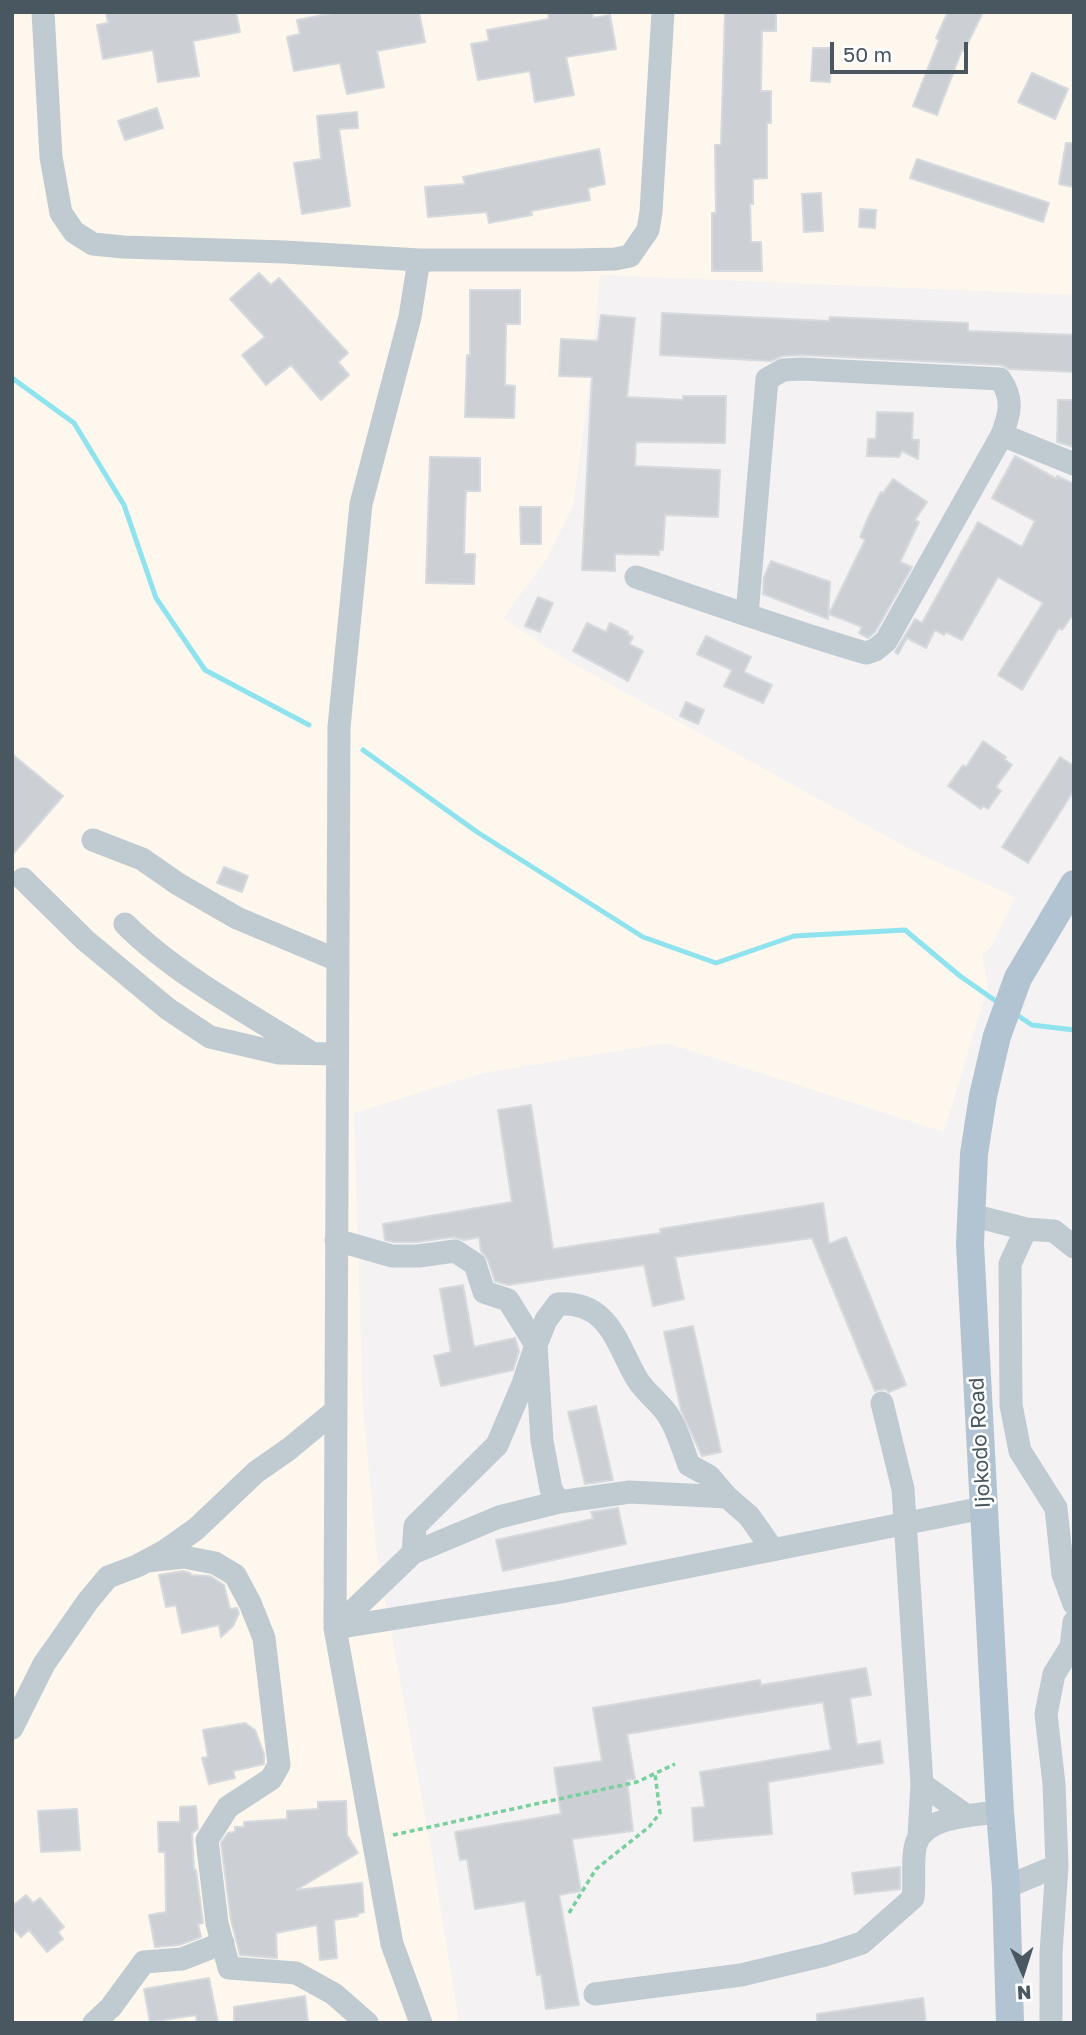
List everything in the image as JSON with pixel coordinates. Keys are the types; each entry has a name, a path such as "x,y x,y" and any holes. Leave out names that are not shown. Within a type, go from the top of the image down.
{"main road":[{"name":"Ijokodo Road","path":"1010,2023 1006,1887 970,1244 974,1154 983,1096 997,1036 1018,978 1074,884"}],"street":[{"path":"43,12 51,157 61,213 74,232 93,244 123,247 285,252 419,260 575,260 630,256 648,230 651,212 663,12"},
{"path":"419,260 410,317 361,504 339,727 334,1628 392,1944 421,2023"},
{"path":"636,577 747,615 866,653 875,650 886,641 1002,435 1009,410 1009,392 1000,379 802,369 783,370 767,379 747,615"},
{"path":"1002,435 1074,464"},
{"path":"93,840 142,859 178,884 237,918 337,960"},
{"path":"23,879 85,940 168,1009 210,1037 279,1053 337,1054"},
{"path":"125,924 212,991 312,1054"},
{"path":"971,1215 1026,1229 1054,1231 1074,1247"},
{"path":"1026,1229 1010,1264 1011,1405 1020,1451 1065,1503 1074,1525"},
{"path":"336,1240 392,1256 455,1251 474,1264 484,1292 508,1300 536,1345 542,1441 551,1489 559,1502"},
{"path":"413,1553 415,1526 496,1445 523,1384 546,1320 558,1304 573,1303 591,1309 612,1330 638,1381 667,1413 689,1465 709,1476 727,1497 749,1516 773,1550"},
{"path":"595,1994 741,1975 825,1955 862,1943 912,1898 922,1784 903,1489 882,1403"},
{"path":"12,1728 44,1664 108,1577 147,1561 196,1528 256,1472 289,1450 335,1411"},
{"path":"334,1628 413,1553 499,1517 559,1502 630,1492 727,1497"},
{"path":"1065,1503 1063,1574 1074,1604"},
{"path":"334,1628 561,1592 983,1508"},
{"path":"147,1561 184,1557 215,1563 235,1575 264,1638 279,1765 271,1779 228,1807 207,1840 211,1888 229,1968 296,1973 334,1994 367,2023"},
{"path":"1051,2023 1051,1953 1057,1866 1054,1784 1046,1714 1054,1674 1071,1647 1074,1622"},
{"path":"922,1784 967,1816"},
{"path":"919,1835 933,1824 1000,1812"},
{"path":"1006,1887 1057,1866"},
{"path":"94,2023 111,2007 144,1962 182,1959 222,1943"}],"path":[{"path":"373,1839 637,1783 675,1764"},
{"path":"569,1913 596,1869 649,1827 660,1813 655,1774"}],"shaded area":[{"path":"12,12 1074,12 1074,295 600,275 589,390 573,506 546,560 503,618 563,658 915,852 1015,897 992,946 982,955 988,986 944,1132 667,1043 483,1073 354,1113 363,1407 377,1556 430,1842 459,2023 12,2023"}],"building":[{"path":"106,12 236,12 240,32 193,41 199,76 158,82 153,50 103,59 97,25 108,23"},
{"path":"339,12 419,12 425,42 377,51 384,87 347,94 340,63 294,71 287,37 300,34 297,20"},
{"path":"548,12 592,12 593,18 610,15 616,49 566,57 574,95 535,102 530,71 478,80 471,44 489,41 487,30 549,19"},
{"path":"725,12 776,12 776,31 762,31 761,91 771,91 771,123 767,123 767,178 753,179 753,204 750,204 751,242 761,242 762,271 712,271 712,213 716,213 715,145 721,145"},
{"path":"948,12 983,12 964,51 962,50 937,115 913,106 939,40 936,38"},
{"path":"813,48 832,48 830,82 811,81"},
{"path":"1032,73 1068,89 1055,119 1018,102"},
{"path":"157,108 163,128 125,140 118,121"},
{"path":"357,112 358,128 339,129 350,206 302,214 294,163 321,159 317,116"},
{"path":"1066,143 1074,143 1074,187 1059,184"},
{"path":"599,149 605,184 588,188 590,200 531,211 532,215 489,223 487,212 428,217 425,187 465,184 463,177"},
{"path":"917,159 1049,203 1043,222 910,178"},
{"path":"821,193 823,231 804,232 802,194"},
{"path":"860,209 876,210 875,228 859,227"},
{"path":"259,273 271,285 279,278 348,353 338,362 349,375 321,400 291,365 266,385 242,355 265,337 230,299"},
{"path":"470,290 520,290 520,324 506,324 505,385 515,386 514,418 465,417 467,355 470,356"},
{"path":"662,313 829,321 830,317 968,323 968,331 1074,335 1074,372 1010,369 1001,365 803,355 782,356 771,361 660,355"},
{"path":"601,315 635,318 627,397 683,400 683,396 726,396 725,443 636,442 635,466 720,470 718,517 665,515 663,550 659,550 659,555 615,554 615,571 582,570 592,377 559,376 561,339 598,341"},
{"path":"1058,400 1074,400 1074,447 1057,442"},
{"path":"877,412 913,413 912,440 919,440 918,459 902,451 899,457 867,456 868,439 876,439"},
{"path":"1015,456 1057,479 1057,476 1074,484 1074,613 1062,630 1059,628 1022,690 998,675 1043,603 998,577 962,640 935,630 926,648 907,638 898,654 895,652 915,619 922,623 978,522 1022,547 1035,521 992,498"},
{"path":"430,457 480,458 480,491 466,491 464,554 475,554 474,584 426,583"},
{"path":"893,479 927,502 915,520 919,522 900,562 912,567 875,632 868,638 859,633 862,627 829,614 865,540 860,537 867,520 881,492 883,493"},
{"path":"520,507 541,507 541,544 521,544"},
{"path":"771,561 830,582 828,619 763,594 764,577"},
{"path":"538,597 553,603 540,632 525,626"},
{"path":"587,623 606,632 610,623 628,632 627,634 633,637 629,644 643,651 628,681 573,651"},
{"path":"706,636 751,657 744,672 772,685 763,703 724,686 732,670 697,654"},
{"path":"686,702 704,710 698,724 680,716"},
{"path":"983,741 1006,757 1004,759 1012,765 996,787 1001,791 988,809 983,806 981,809 948,786 963,765 966,767"},
{"path":"12,754 63,796 12,855"},
{"path":"1060,757 1074,766 1074,790 1028,863 1002,847"},
{"path":"224,867 248,876 242,892 217,883"},
{"path":"531,1105 553,1249 661,1233 660,1229 823,1203 829,1244 846,1237 906,1385 889,1392 885,1389 875,1391 812,1238 675,1257 684,1299 653,1306 644,1265 508,1285 495,1281 488,1260 481,1251 479,1237 417,1242 385,1240 383,1224 512,1202 498,1110"},
{"path":"463,1285 474,1347 515,1338 519,1351 513,1370 441,1386 434,1356 451,1352 440,1289"},
{"path":"693,1326 721,1452 702,1456 681,1410 664,1332"},
{"path":"596,1406 613,1480 585,1484 568,1412"},
{"path":"618,1508 626,1544 503,1571 496,1540 593,1519 591,1512"},
{"path":"183,1571 191,1575 210,1576 224,1585 230,1609 237,1608 239,1613 233,1626 221,1637 219,1625 182,1633 176,1605 166,1607 159,1575"},
{"path":"866,1668 871,1695 850,1698 857,1745 880,1741 883,1763 768,1782 772,1834 694,1841 692,1808 705,1807 700,1772 831,1750 823,1702 627,1734 635,1779 627,1780 633,1831 572,1839 581,1891 559,1895 579,2005 546,2009 541,1974 537,1975 525,1901 475,1909 467,1859 460,1860 455,1832 561,1814 554,1768 602,1761 593,1708 760,1680 761,1685"},
{"path":"245,1723 255,1730 264,1754 264,1764 233,1771 235,1778 209,1784 202,1758 208,1757 203,1730"},
{"path":"346,1801 347,1835 358,1853 296,1890 362,1883 364,1912 357,1914 358,1916 334,1920 337,1958 320,1960 317,1925 276,1933 277,1958 240,1955 231,1920 221,1843 228,1833 235,1832 235,1827 244,1827 244,1822 287,1819 287,1811 318,1809 318,1802"},
{"path":"196,1806 198,1829 192,1833 194,1870 203,1923 198,1924 201,1937 179,1945 155,1947 149,1915 166,1912 165,1852 159,1852 158,1822 180,1822 180,1807"},
{"path":"77,1809 80,1850 41,1852 38,1811"},
{"path":"900,1867 900,1889 855,1894 852,1873"},
{"path":"26,1895 33,1903 40,1898 64,1927 58,1932 63,1939 47,1952 29,1930 21,1937 12,1927 12,1906"},
{"path":"209,1978 218,2023 197,2023 196,2015 150,2022 144,1989"},
{"path":"305,1996 308,2023 234,2023 234,2007"},
{"path":"923,1998 926,2023 817,2023 817,2014"}],"waterway":[{"path":"12,378 74,423 124,505 156,598 205,670 309,725"},
{"path":"363,750 477,832 643,937 716,963 794,936 905,930 960,976 1000,1004"},
{"path":"1014,1013 1032,1025 1074,1030"}]}
